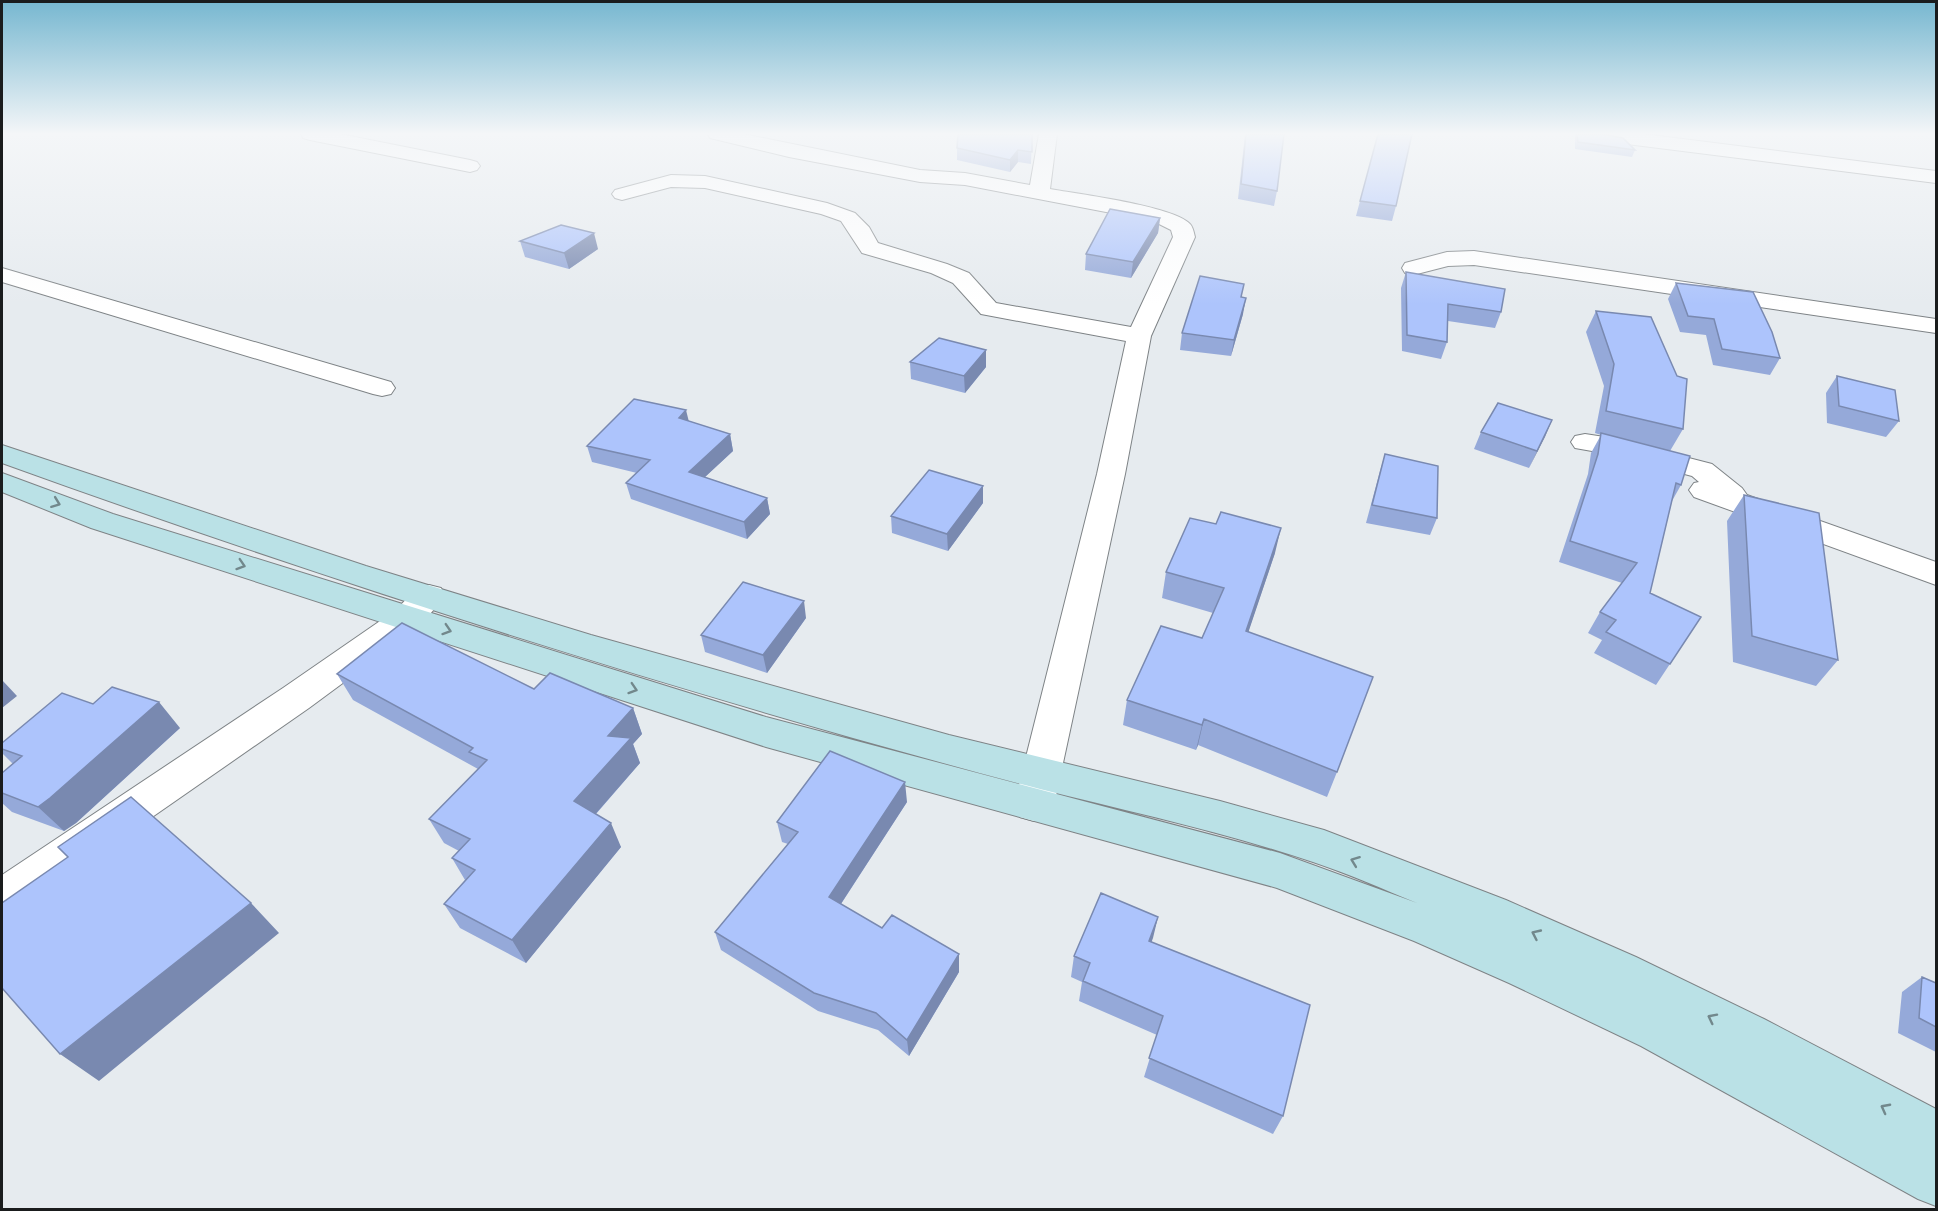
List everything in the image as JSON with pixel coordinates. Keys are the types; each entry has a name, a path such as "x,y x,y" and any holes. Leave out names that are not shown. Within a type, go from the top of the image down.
{"main road":[{"path":"2,454 234,534 418,607 766,732 1311,844 1487,911 1650,986 1795,1059 1936,1136"},
{"path":"2,482 102,521 418,607"},
{"path":"1037,789 1280,871 1429,927 1525,968 1657,1030 1936,1181"}],"street":[{"path":"622,194 635,191"},
{"path":"742,191 827,209 853,221 870,248 943,270 963,279 983,305 989,309 1139,336"},
{"path":"1031,191 1150,214 1181,227 1184,237 1139,336 1111,474 1037,789"},
{"path":"1413,268 1447,259 1474,258 1936,326"},
{"path":"2,275 382,388"},
{"path":"1585,442 1611,446 1702,470 1742,504"},
{"path":"1704,490 1936,574"},
{"path":"2,898 296,698 418,607"}],"building":[{"path":"1363,191 1399,191 1396,206 1360,201"},
{"path":"1110,209 1160,218 1133,262 1086,254"},
{"path":"561,225 594,233 564,253 520,241"},
{"path":"1406,272 1505,289 1501,312 1448,304 1447,342 1407,335"},
{"path":"1200,276 1244,284 1241,297 1246,298 1234,340 1182,333"},
{"path":"1676,283 1753,292 1772,332 1780,358 1722,349 1714,319 1688,316"},
{"path":"1596,311 1651,317 1677,376 1687,379 1683,429 1606,411 1614,364"},
{"path":"939,338 986,350 964,376 910,362"},
{"path":"1837,376 1895,390 1899,421 1839,406"},
{"path":"634,399 686,410 679,418 730,434 689,472 767,498 744,522 626,483 650,460 587,446"},
{"path":"1498,403 1552,420 1537,451 1481,432"},
{"path":"1601,433 1690,456 1681,485 1676,483 1650,593 1701,617 1670,664 1606,632 1616,620 1600,612 1637,563 1570,541 1598,454"},
{"path":"1385,454 1438,466 1437,518 1372,505"},
{"path":"929,470 983,486 947,534 891,516"},
{"path":"1744,495 1819,513 1838,660 1752,636"},
{"path":"1221,512 1281,528 1246,631 1373,677 1337,772 1204,719 1202,725 1127,700 1161,626 1202,638 1224,588 1166,572 1190,518 1216,524"},
{"path":"743,582 804,601 763,655 701,635"},
{"path":"402,623 534,689 550,673 633,708 608,736 631,738 574,801 611,823 512,940 444,904 475,870 452,858 470,839 429,819 487,760 469,752 473,748 337,674"},
{"path":"112,687 159,702 38,807 2,793 2,773 22,756 2,749 2,743 62,693 93,704"},
{"path":"830,751 905,782 829,897 882,928 892,915 959,954 907,1040 876,1013 814,993 715,932 798,832 777,822"},
{"path":"131,797 251,903 60,1054 2,988 2,903 68,857 58,847"},
{"path":"1101,893 1158,917 1149,941 1310,1005 1283,1116 1149,1058 1163,1016 1083,981 1090,963 1074,956"},
{"path":"1922,977 1936,983 1936,1027 1919,1018"}]}
